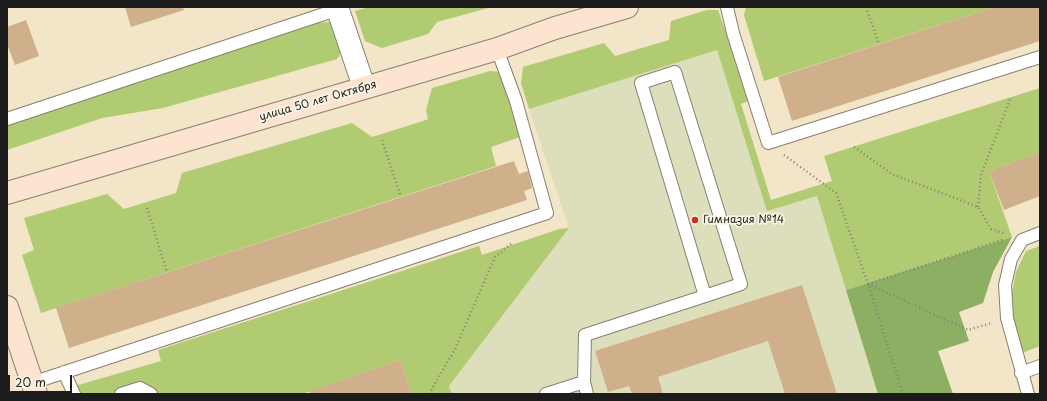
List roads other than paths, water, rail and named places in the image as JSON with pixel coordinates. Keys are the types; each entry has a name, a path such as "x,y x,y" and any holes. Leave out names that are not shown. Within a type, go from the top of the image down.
{"main road":[{"name":"улица 50 лет Октября","path":"7,193 497,49 555,28 627,7"},
{"path":"7,307 34,388"}],"street":[{"path":"340,8 364,87"}],"lane":[{"path":"727,7 733,33 768,143 1040,57"},
{"path":"7,119 340,8"},
{"path":"34,388 64,372 547,213 516,101 497,49"},
{"path":"588,394 584,382 585,335 705,296 741,284 675,72 641,82 705,296"},
{"path":"1028,394 1006,318 1005,285 1017,238 1040,233"},
{"path":"1021,373 1040,366"},
{"path":"64,372 74,394"},
{"path":"546,394 584,382"},
{"path":"121,394 140,388 151,394"}],"place":[{"name":"Гимназия №14","path":"695,220"}]}
